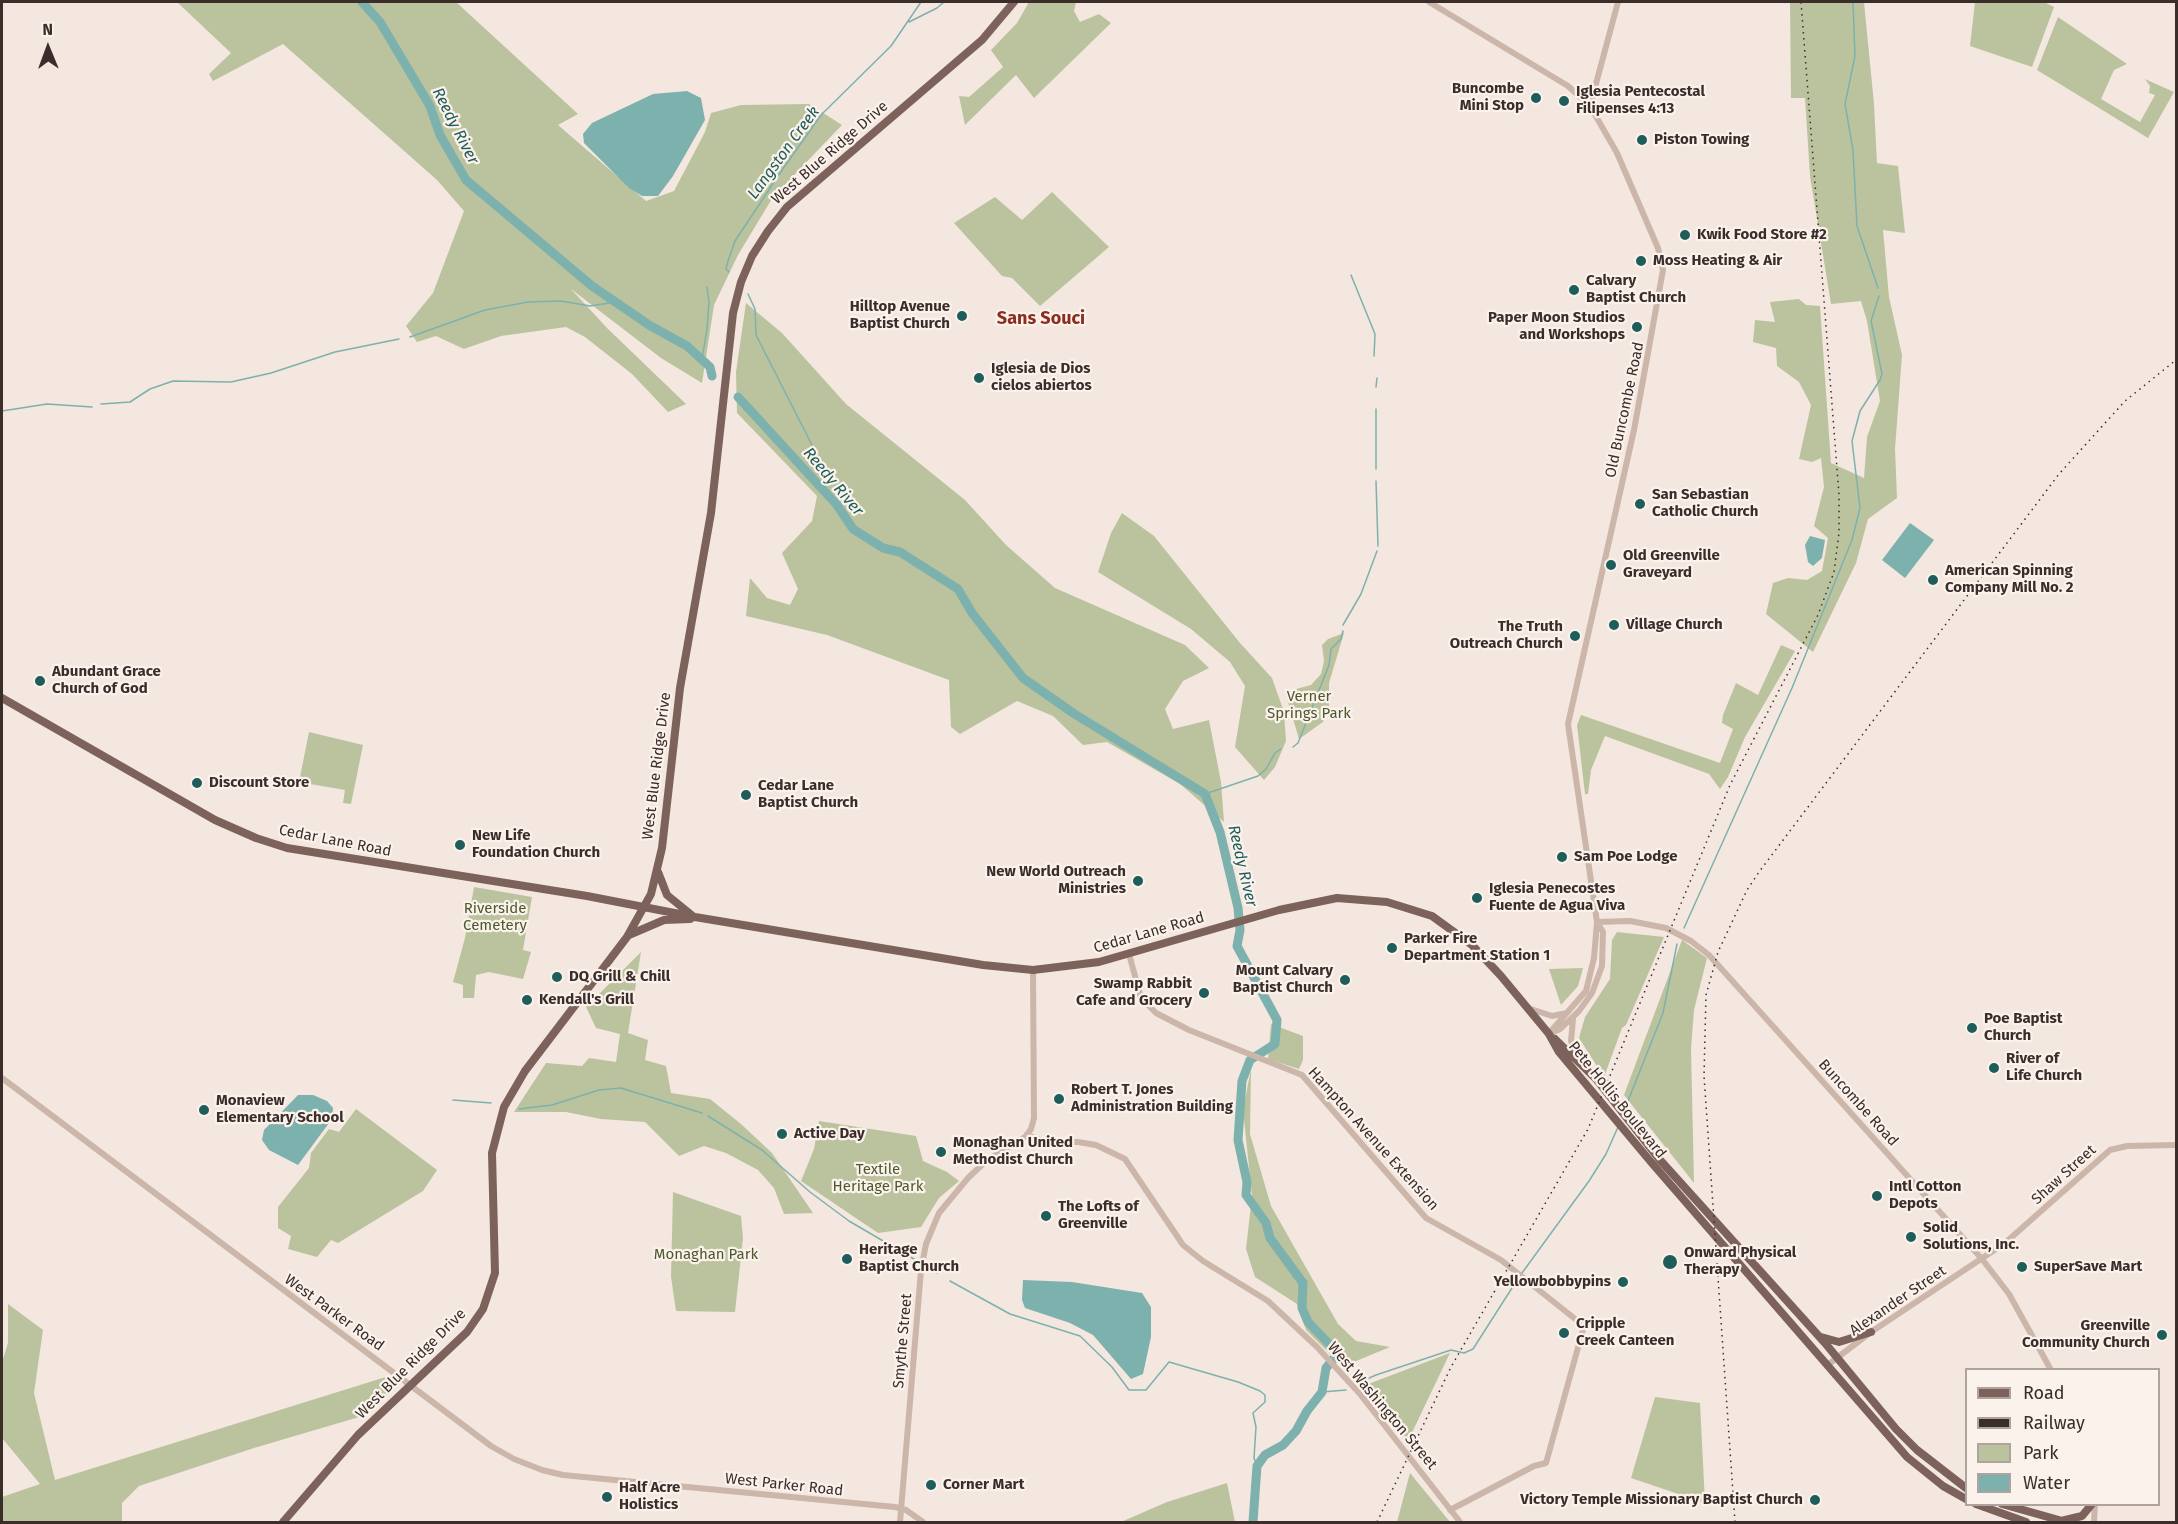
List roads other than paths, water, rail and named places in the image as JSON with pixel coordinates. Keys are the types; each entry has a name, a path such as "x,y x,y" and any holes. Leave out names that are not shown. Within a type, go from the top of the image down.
{"main road":[{"name":"West Blue Ridge Drive","path":"283,1522 358,1436 410,1384 459,1341 476,1321 494,1280 496,1258 492,1153 504,1107 525,1071 629,935 644,907 658,870 680,688 711,513 730,330 736,296 746,270 768,231 787,207 982,39 1014,2"},
{"name":"Cedar Lane Road","path":"2,698 206,815 256,838 306,852 983,965 1033,970 1090,964 1256,916 1337,898 1372,899 1432,916 1472,945 1549,1034"},
{"name":"Cedar Lane Road","path":"658,870 666,895 695,917"},
{"name":"Cedar Lane Road","path":"629,935 664,920 705,919"},
{"name":"Pete Hollis Boulevard","path":"1549,1034 1597,1080 1660,1160 1917,1450 1965,1487"},
{"name":"Pete Hollis Boulevard","path":"1549,1034 1559,1052 1677,1193 1750,1273 1907,1457 1942,1486 1965,1498"},
{"path":"1815,1334 1835,1342 1871,1332"},
{"path":"1982,1506 2026,1522"},
{"path":"2008,1506 2064,1522 2082,1516 2091,1506"}],"street":[{"name":"Old Buncombe Road","path":"1429,2 1568,86 1590,106 1604,128 1624,169 1658,248 1664,270 1634,430 1569,715 1570,747 1597,922 1603,932 1602,966 1592,993 1560,1029 1549,1034"},
{"path":"1590,106 1617,2"},
{"name":"Buncombe Road","path":"1597,922 1630,921 1666,928 1691,941 1709,955 1982,1259 2009,1294 2050,1368"},
{"name":"Hampton Avenue Extension","path":"1129,954 1141,998 1156,1013 1189,1030 1302,1075 1419,1212 1520,1275 1584,1326 1546,1463 1534,1466 1450,1510"},
{"path":"1027,1135 1034,1118 1033,970"},
{"path":"1527,1007 1552,1017 1571,1015 1571,1041 1582,1066"},
{"name":"West Parker Road","path":"2,1078 502,1453 551,1473 901,1508"},
{"name":"West Washington Street","path":"1027,1135 1047,1142 1078,1142 1096,1145 1125,1159 1183,1245 1203,1261 1268,1301 1317,1347 1395,1437 1460,1522"},
{"name":"Smythe Street","path":"900,1522 921,1269 929,1233 947,1202 981,1165 1027,1135"},
{"name":"Shaw Street","path":"1982,1259 2016,1234 2110,1150 2127,1146 2176,1145"},
{"name":"Alexander Street","path":"1829,1364 1871,1332 1982,1259"},
{"path":"2093,1506 2094,1522"},
{"path":"901,1508 923,1522"}],"water":[{"path":"687,91 701,98 705,120 673,176 658,196 642,196 629,188 584,143 583,134 592,123 653,94"},
{"path":"1910,523 1934,540 1905,578 1882,560"},
{"path":"1810,536 1825,540 1822,558 1813,566 1808,562 1805,545"},
{"path":"298,1095 313,1095 327,1101 333,1108 332,1119 298,1165 269,1150 262,1140 264,1130"},
{"path":"1023,1280 1072,1282 1142,1293 1151,1307 1151,1337 1143,1374 1131,1379 1093,1335 1070,1323 1025,1308 1022,1300"}],"waterway":[{"name":"Reedy River","path":"362,2 380,22 430,106 440,135 466,180 592,286 649,325 687,346 710,367 712,376"},
{"name":"Langston Creek","path":"729,272 726,269 735,241 821,115 891,46 921,2"},
{"path":"909,22 944,2"},
{"path":"1853,2 1855,56 1845,104 1853,150 1857,226 1878,288"},
{"path":"1351,275 1375,334 1374,356"},
{"path":"702,359 709,302 707,287"},
{"name":"Langston Creek","path":"748,294 755,309 756,335 813,447 828,495"},
{"path":"1684,928 1792,688 1852,540 1860,508 1852,441 1860,411 1882,374 1871,321 1879,296"},
{"path":"410,337 485,310 528,302 561,301 590,306 616,302"},
{"path":"101,404 130,402 150,389 173,381 231,382 271,373 335,352 399,339"},
{"path":"1376,387 1377,378"},
{"name":"Reedy River","path":"738,397 837,505 853,529 883,548 900,552 958,589 972,613 1023,678 1073,713 1205,794 1220,832 1238,908 1240,930 1237,946 1277,1020 1275,1044 1250,1060 1242,1081 1238,1140 1247,1182 1246,1195 1266,1223 1270,1238 1303,1283 1302,1308 1308,1322 1335,1350 1336,1356 1326,1368 1322,1392 1307,1411 1296,1431 1283,1445 1265,1455 1257,1466 1253,1522"},
{"path":"2,411 47,404 92,407"},
{"path":"1376,409 1376,469"},
{"path":"1376,481 1378,546"},
{"path":"1343,625 1361,594 1377,551"},
{"path":"1293,747 1298,743 1329,665 1331,649 1341,639 1343,631"},
{"path":"1205,794 1258,776 1266,769 1275,753 1281,749"},
{"path":"1624,1111 1663,1013 1677,944"},
{"path":"519,1109 552,1105 599,1090 621,1088 702,1113"},
{"path":"453,1100 491,1103"},
{"path":"708,1116 762,1150 810,1192 849,1221 914,1259"},
{"path":"1522,1273 1589,1181 1606,1154 1618,1127"},
{"path":"929,1268 937,1273"},
{"path":"1358,1383 1451,1350 1464,1353 1473,1349 1519,1277"},
{"path":"950,1281 1010,1314 1080,1336 1112,1367 1129,1390 1146,1390 1169,1362 1238,1382 1260,1391 1265,1395 1265,1402 1253,1413 1256,1427 1254,1458 1257,1466"},
{"path":"1322,1392 1346,1390"}],"railway":[{"path":"1377,1522 1451,1367 1588,1129 1730,785 1818,615 1834,572 1839,533 1839,495 1801,2"},
{"path":"1735,1522 1704,1076 1706,995 1718,952 1747,890 1759,872 2059,474 2125,401 2176,360"}],"place":[{"name":"Buncombe Mini Stop","path":"1536,98"},
{"name":"Iglesia Pentecostal Filipenses 4:13","path":"1564,101"},
{"name":"Piston Towing","path":"1642,140"},
{"name":"Kwik Food Store #2","path":"1685,235"},
{"name":"Moss Heating & Air","path":"1641,261"},
{"name":"Calvary Baptist Church","path":"1574,290"},
{"name":"Hilltop Avenue Baptist Church","path":"962,316"},
{"name":"Paper Moon Studios and Workshops","path":"1637,327"},
{"name":"Iglesia de Dios cielos abiertos","path":"979,378"},
{"name":"San Sebastian Catholic Church","path":"1640,504"},
{"name":"Old Greenville Graveyard","path":"1611,565"},
{"name":"American Spinning Company Mill No. 2","path":"1933,580"},
{"name":"Village Church","path":"1614,625"},
{"name":"The Truth Outreach Church","path":"1575,636"},
{"name":"Abundant Grace Church of God","path":"40,681"},
{"name":"Discount Store","path":"197,783"},
{"name":"Cedar Lane Baptist Church","path":"746,795"},
{"name":"New Life Foundation Church","path":"460,845"},
{"name":"Sam Poe Lodge","path":"1562,857"},
{"name":"New World Outreach Ministries","path":"1138,881"},
{"name":"Iglesia Penecostes Fuente de Agua Viva","path":"1477,898"},
{"name":"Parker Fire Department Station 1","path":"1392,948"},
{"name":"DQ Grill & Chill","path":"557,977"},
{"name":"Mount Calvary Baptist Church","path":"1345,980"},
{"name":"Swamp Rabbit Cafe and Grocery","path":"1204,993"},
{"name":"Kendall's Grill","path":"527,1000"},
{"name":"Poe Baptist Church","path":"1972,1028"},
{"name":"River of Life Church","path":"1994,1068"},
{"name":"Robert T. Jones Administration Building","path":"1059,1099"},
{"name":"Monaview Elementary School","path":"204,1110"},
{"name":"Active Day","path":"782,1134"},
{"name":"Monaghan United Methodist Church","path":"941,1152"},
{"name":"Intl Cotton Depots","path":"1877,1196"},
{"name":"The Lofts of Greenville","path":"1046,1216"},
{"name":"Solid Solutions, Inc.","path":"1911,1237"},
{"name":"Heritage Baptist Church","path":"847,1259"},
{"name":"Onward Physical Therapy","path":"1670,1262"},
{"name":"SuperSave Mart","path":"2022,1267"},
{"name":"Yellowbobbypins","path":"1623,1282"},
{"name":"Cripple Creek Canteen","path":"1564,1333"},
{"name":"Greenville Community Church","path":"2162,1335"},
{"name":"Corner Mart","path":"931,1485"},
{"name":"Half Acre Holistics","path":"607,1497"},
{"name":"Victory Temple Missionary Baptist Church","path":"1815,1500"}],"district":[{"name":"Sans Souci","path":"1041,319"}],"park label":[{"name":"Verner Springs Park","path":"1309,706"},
{"name":"Riverside Cemetery","path":"495,918"},
{"name":"Textile Heritage Park","path":"878,1178"},
{"name":"Monaghan Park","path":"706,1255"}]}
